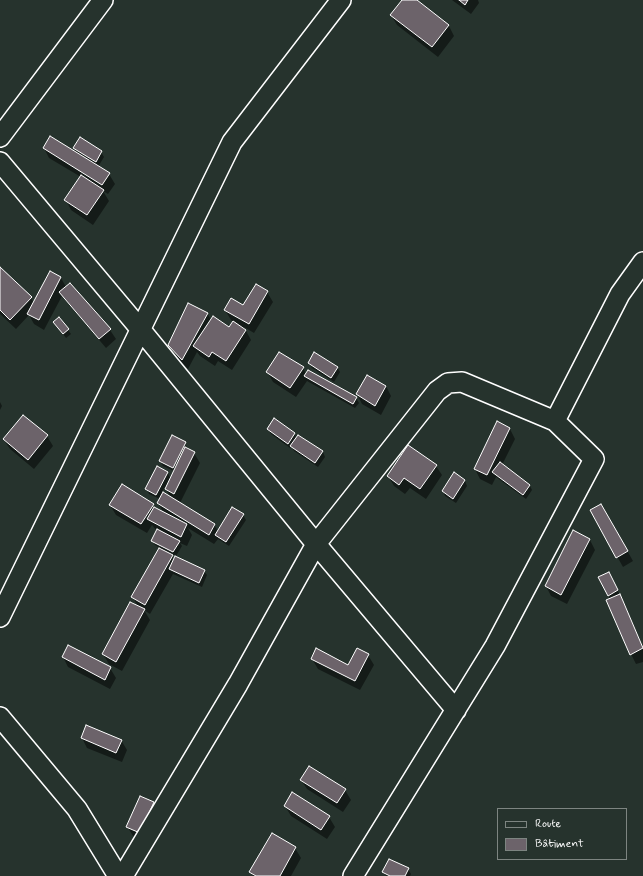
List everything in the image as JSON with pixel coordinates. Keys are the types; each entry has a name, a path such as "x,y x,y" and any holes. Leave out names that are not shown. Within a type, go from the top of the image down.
{"street":[{"path":"0,137 103,0"},
{"path":"0,617 232,142 341,0"},
{"path":"1,167 141,330 316,544 456,710"},
{"path":"555,421 620,294 643,262"},
{"path":"123,876 238,684 316,544 438,391 448,383 462,382 555,421 594,459 495,646 353,876"},
{"path":"0,717 77,809 118,876"}],"building":[{"path":"402,0 417,0 449,25 432,47 390,15"},
{"path":"459,0 468,0 465,5"},
{"path":"50,136 110,173 102,185 43,148"},
{"path":"80,137 102,151 96,162 73,148"},
{"path":"81,175 104,190 87,215 64,200"},
{"path":"0,267 32,297 10,320 0,310"},
{"path":"50,271 61,277 39,320 27,314"},
{"path":"70,283 111,329 99,339 59,292"},
{"path":"256,284 268,291 249,324 224,310 231,298 243,305"},
{"path":"188,303 208,313 182,360 168,345"},
{"path":"213,316 229,327 233,321 246,330 226,361 212,352 209,357 193,346"},
{"path":"59,317 69,329 63,334 53,322"},
{"path":"279,352 304,367 290,388 266,372"},
{"path":"314,352 338,367 331,378 308,363"},
{"path":"308,370 357,397 353,404 304,376"},
{"path":"367,375 386,386 375,406 356,394"},
{"path":"23,415 48,435 28,460 3,439"},
{"path":"274,418 295,433 288,444 267,429"},
{"path":"497,421 510,428 487,475 474,469"},
{"path":"172,435 186,442 173,468 159,461"},
{"path":"298,435 323,451 315,463 290,446"},
{"path":"408,445 437,465 420,489 404,478 399,485 387,476"},
{"path":"185,447 195,452 174,494 165,489"},
{"path":"500,462 530,485 523,495 492,472"},
{"path":"157,466 168,472 156,495 145,489"},
{"path":"454,472 465,480 453,499 442,491"},
{"path":"122,484 154,504 141,524 109,505"},
{"path":"163,492 215,524 209,535 157,503"},
{"path":"601,504 628,551 616,558 590,510"},
{"path":"154,507 187,524 181,537 147,519"},
{"path":"232,507 244,514 226,542 215,535"},
{"path":"157,529 180,541 173,552 151,541"},
{"path":"573,530 590,539 561,595 545,586"},
{"path":"159,548 173,555 145,605 131,597"},
{"path":"175,556 205,570 199,583 169,569"},
{"path":"609,572 618,590 608,596 598,577"},
{"path":"620,594 643,648 630,655 606,600"},
{"path":"130,602 145,609 116,662 102,654"},
{"path":"68,645 111,667 105,680 62,657"},
{"path":"316,648 348,665 357,648 369,654 355,681 311,659"},
{"path":"86,725 122,740 116,753 81,738"},
{"path":"309,766 346,789 337,803 300,780"},
{"path":"292,792 330,816 321,830 284,806"},
{"path":"140,796 154,802 140,833 126,827"},
{"path":"272,833 296,847 280,876 256,876 249,872"},
{"path":"389,859 409,868 405,876 390,876 382,872"}]}
